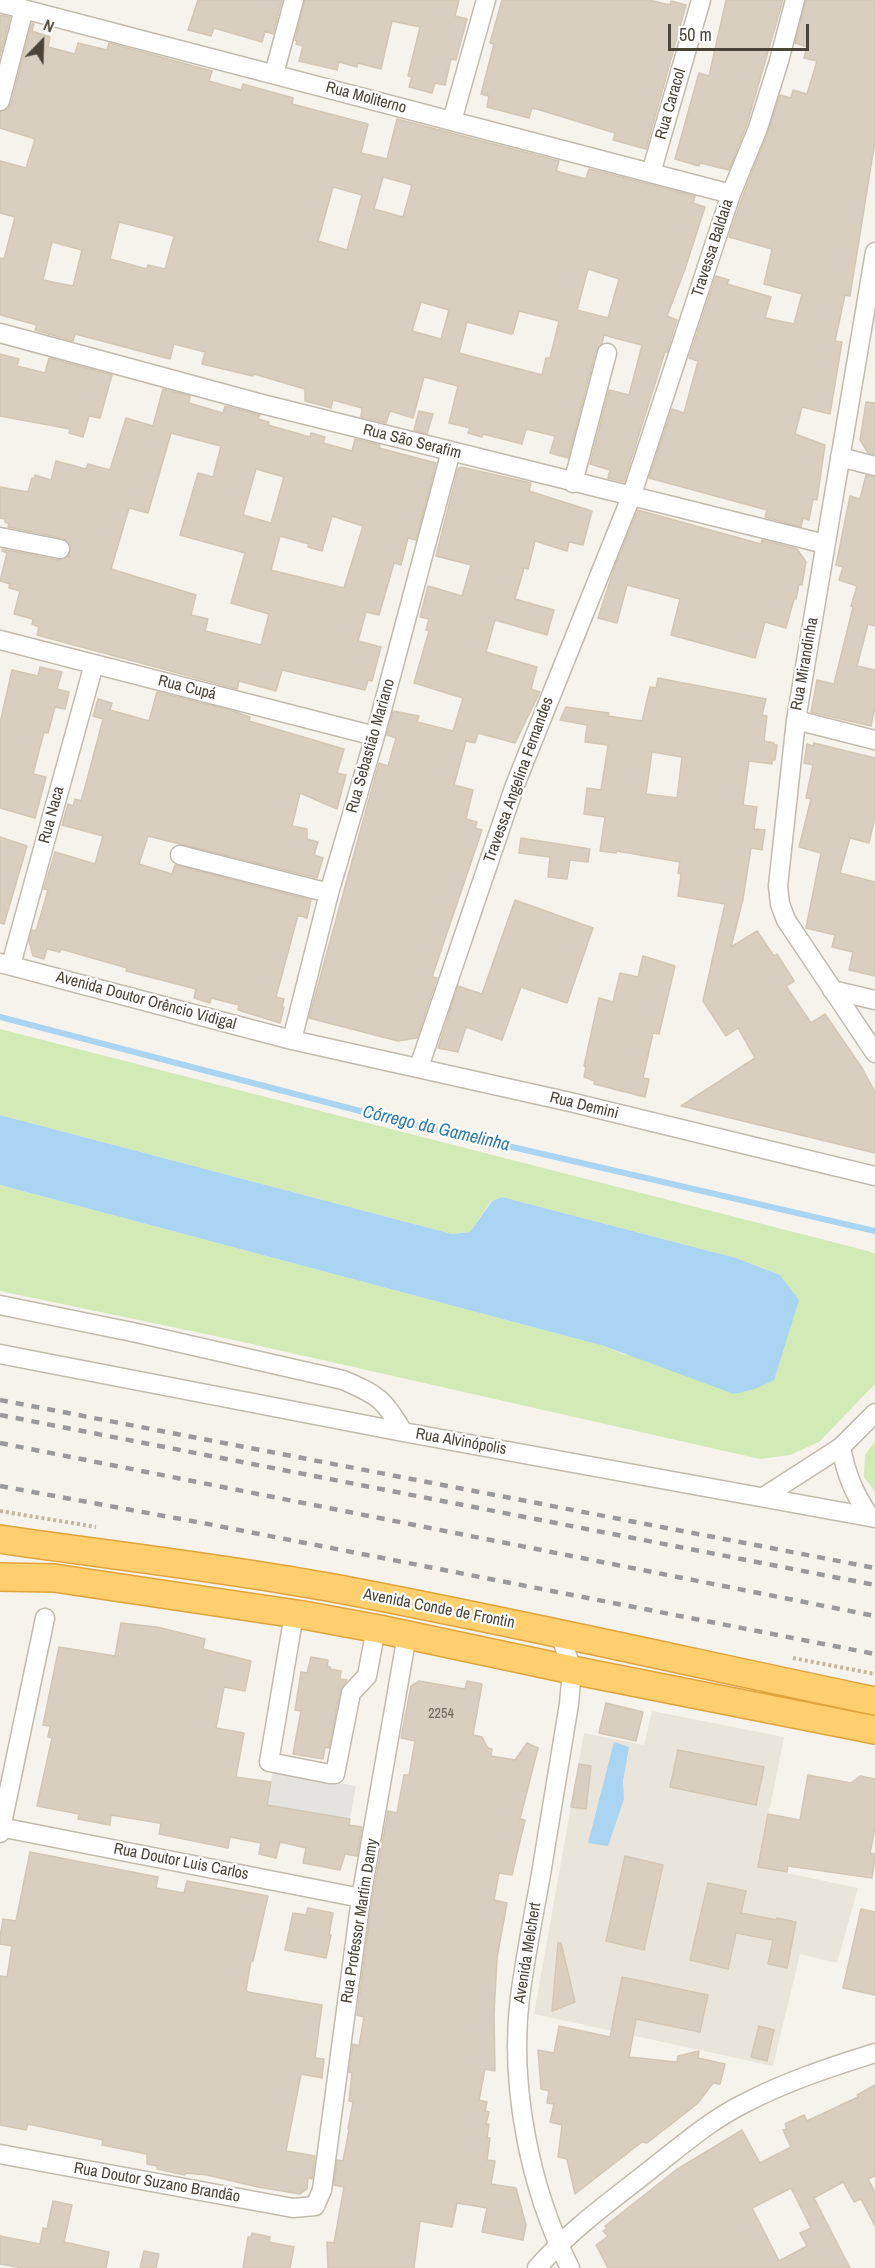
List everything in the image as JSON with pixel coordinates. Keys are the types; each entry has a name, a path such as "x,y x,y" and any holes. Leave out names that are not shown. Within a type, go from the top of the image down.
{"highway":[{"name":"Avenida Conde de Frontin","path":"3,1540 186,1564 327,1587 875,1701"},
{"name":"Avenida Conde de Frontin","path":"0,1577 54,1578 376,1628 572,1670 875,1730"}],"street":[{"path":"274,74 294,0"},
{"path":"452,121 486,0"},
{"name":"Rua Caracol","path":"651,173 701,0"},
{"name":"Travessa Baldaia","path":"631,497 731,194 758,128 780,61 795,0"},
{"name":"Rua Moliterno","path":"0,3 731,194"},
{"path":"0,101 24,9"},
{"name":"Rua Mirandinha","path":"875,252 796,720 779,868 780,904 786,920 875,1053"},
{"name":"Rua São Serafim","path":"0,333 262,404 825,544"},
{"path":"573,483 607,353"},
{"name":"Rua Sebastião Mariano","path":"292,1040 329,893 375,736 451,452"},
{"path":"840,457 875,466"},
{"name":"Travessa Angelina Fernandes","path":"419,1067 515,785 631,497"},
{"path":"0,537 60,549"},
{"name":"Rua Cupá","path":"2,643 94,664 375,736"},
{"name":"Rua Naca","path":"5,964 94,664"},
{"path":"796,720 875,740"},
{"path":"180,855 329,893"},
{"name":"Avenida Doutor Orêncio Vidigal","path":"5,964 292,1040"},
{"path":"832,990 875,1000"},
{"name":"Rua Demini","path":"292,1040 419,1067 875,1176"},
{"name":"Rua Alvinópolis","path":"0,1305 137,1333 343,1380 367,1390 388,1406 403,1432 872,1517"},
{"path":"0,1354 403,1432"},
{"path":"765,1496 841,1447 875,1413"},
{"path":"841,1447 846,1474 853,1490 872,1517"},
{"path":"294,1614 269,1762 330,1774 335,1774 351,1693 367,1676 376,1628"},
{"path":"0,1829 45,1618"},
{"name":"Avenida Melchert","path":"560,1634 572,1670 567,1716 520,1999 518,2051 521,2105 534,2169 558,2244 570,2268"},
{"name":"Rua Professor Martim Damy","path":"315,2206 322,2190 361,1898 407,1635"},
{"name":"Rua Doutor Luis Carlos","path":"0,1829 361,1898"},
{"path":"537,2268 558,2244 705,2127 742,2104 806,2075 875,2053"},
{"name":"Rua Doutor Suzano Brandão","path":"0,2154 294,2208 315,2206"}],"shaded area":[{"path":"652,1711 784,1737 758,1867 858,1888 837,1963 800,1954 773,2066 534,2014 584,1733 644,1745"},
{"path":"273,1771 356,1786 350,1819 267,1805"}],"green space":[{"path":"0,1029 868,1251 875,1254 875,1384 819,1442 790,1455 760,1459 234,1340 0,1291 0,1185 604,1346 626,1355 780,1275 736,1258 502,1197 491,1201 470,1232 452,1234 0,1115"},
{"path":"875,1441 875,1492 864,1477 865,1455"}],"water":[{"path":"0,1115 452,1234 470,1232 492,1201 502,1197 736,1258 780,1275 799,1300 774,1380 755,1389 734,1394 604,1346 0,1185"},
{"path":"614,1742 629,1747 623,1781 624,1799 608,1846 588,1843"}],"building":[{"path":"198,0 282,0 273,34 265,31 262,42 214,28 211,36 188,30"},
{"path":"305,0 459,0 455,16 467,19 456,60 451,59 445,85 435,83 432,93 409,87 412,77 408,76 420,27 392,21 381,69 358,63 357,67 339,62 337,70 299,61 303,46 296,44 295,40"},
{"path":"502,0 649,0 670,5 671,1 686,5 646,149 613,140 615,133 540,110 532,108 529,118 487,107 489,96 481,94 494,44 490,43"},
{"path":"726,0 783,0 747,124 729,170 700,163 699,166 675,159 699,73 709,76"},
{"path":"806,0 875,0 875,141 850,296 845,295 835,341 842,342 830,414 802,407 795,434 825,445 817,500 813,499 809,520 803,518 801,527 765,517 767,510 649,478 672,409 684,413 698,361 689,358 716,276 729,280 727,284 771,297 765,318 794,324 802,294 764,284 772,249 729,237 780,95 791,98 793,90 807,94 817,61 804,58 807,47 795,43"},
{"path":"0,15 10,17 0,56"},
{"path":"32,23 34,24 32,31 50,37 48,47 75,54 78,43 107,50 109,43 212,71 209,81 241,90 243,84 293,98 292,104 368,124 361,153 387,159 397,119 559,161 556,171 586,179 589,169 695,196 693,203 705,207 667,316 677,320 624,482 608,478 610,470 590,464 609,390 629,395 642,345 604,335 602,343 596,350 568,458 550,453 555,436 526,429 522,444 483,434 482,437 468,433 470,428 449,423 458,386 424,377 413,418 390,411 386,423 361,417 362,408 333,400 331,408 305,401 305,389 254,374 253,376 202,364 205,352 174,344 170,359 75,334 73,341 35,330 37,325 0,315 0,258 4,259 15,217 0,213 0,161 26,168 35,139 0,128 0,112 8,109","holes":["383,177 412,185 403,217 374,209","333,187 362,195 347,250 318,241","119,222 174,236 165,269 148,265 147,269 110,259","52,242 82,250 73,286 43,280","588,269 619,279 608,318 577,310","421,302 449,310 441,339 412,331","519,311 559,321 550,358 546,358 542,375 459,353 467,322 511,334"]},
{"path":"0,354 19,359 17,366 45,373 49,358 112,375 100,418 89,416 83,437 69,433 70,429 0,416"},
{"path":"163,389 190,396 189,403 223,413 225,406 260,415 258,419 269,422 268,425 310,437 311,433 325,437 323,443 352,451 355,439 380,445 379,448 436,463 416,540 408,538 401,565 394,563 379,615 366,612 358,641 381,647 372,681 368,680 365,690 282,670 276,691 239,681 237,689 37,635 39,627 32,624 33,619 14,614 20,591 9,588 10,584 0,581 7,553 2,549 58,560 69,556 71,546 62,538 8,527 9,524 5,522 5,519 0,518 0,487 28,492 35,475 51,480 56,461 86,469 88,464 110,470 126,418 153,426","holes":["171,433 221,446 213,477 198,473 180,535 245,553 231,603 269,614 261,645 205,631 208,619 191,615 196,595 111,569 129,508 148,513","256,469 284,477 271,523 243,515","332,516 363,526 344,588 271,570 280,536 309,544 308,547 322,551"]},
{"path":"866,402 875,403 875,454 868,453 860,440"},
{"path":"419,411 433,414 427,434 414,430"},
{"path":"461,467 531,483 529,491 592,511 583,545 569,542 567,551 535,541 528,569 524,568 515,599 554,610 547,635 495,620 486,652 537,667 531,689 540,692 515,743 478,733 475,743 466,741 454,785 473,790 466,819 477,822 475,828 482,830 432,977 437,978 417,1038 398,1041 309,1018 379,763 388,766 396,738 387,735 393,711 419,716 417,722 453,731 463,698 414,683 429,631 426,630 429,619 420,617 428,586 462,596 471,565 436,556 458,469"},
{"path":"866,475 875,477 875,626 868,624 857,666 875,670 875,706 871,726 811,712 817,680 834,684 853,607 851,606 857,586 839,580 843,567 836,565 850,496 860,499"},
{"path":"638,510 761,544 762,540 797,549 806,562 802,585 799,584 786,628 765,622 755,658 671,635 680,599 627,585 617,623 598,618 615,566"},
{"path":"40,667 62,672 57,689 69,692 65,709 55,707 48,733 44,732 33,774 46,777 35,818 0,808 0,723 12,670 38,676"},
{"path":"658,678 766,699 762,715 767,716 764,741 777,745 775,760 772,760 772,764 749,761 743,805 757,807 754,829 765,830 762,850 751,848 743,899 731,947 757,931 774,956 777,954 794,981 786,986 811,1023 825,1014 862,1068 875,1092 875,1153 681,1106 755,1058 738,1028 726,1036 703,1001 725,904 678,896 680,862 617,851 616,853 600,851 605,817 584,814 587,788 601,790 608,745 585,742 587,725 560,720 566,707 609,713 608,716 642,721 650,687 656,688","holes":["652,752 682,757 677,798 646,794"]},
{"path":"157,692 230,710 250,717 249,721 344,749 337,773 346,775 337,809 300,793 292,826 307,829 307,839 318,842 314,855 323,858 317,878 148,836 139,864 172,874 175,865 311,900 307,918 298,915 276,997 284,999 280,1023 238,1010 239,1005 211,998 210,1003 194,998 196,989 126,971 127,968 61,949 60,952 47,949 44,959 33,956 29,941 32,930 36,931 44,904 48,890 44,889 55,852 95,864 103,836 62,825 68,804 73,806 75,799 81,801 87,780 103,719 93,716 98,699 112,703 110,710 149,721"},
{"path":"814,743 875,758 875,817 869,843 850,838 840,873 875,882 875,976 849,970 853,952 832,947 835,935 806,928 821,853 799,847 811,799 806,798 813,765 804,763 807,744 813,746"},
{"path":"0,837 27,846 4,924 0,923"},
{"path":"521,838 590,849 588,862 570,860 567,879 548,877 550,857 519,853"},
{"path":"515,900 593,928 567,1003 521,987 502,1040 466,1027 458,1052 438,1048 458,986 482,994"},
{"path":"643,956 675,966 659,1034 653,1033 643,1078 649,1079 645,1097 594,1084 595,1081 584,1077 586,1067 584,1066 599,998 613,1002 620,973 638,977"},
{"path":"121,1623 157,1627 205,1639 203,1649 251,1661 245,1691 224,1687 216,1728 244,1733 236,1777 271,1782 267,1805 350,1819 349,1825 362,1827 357,1856 345,1854 340,1870 303,1863 306,1848 280,1842 276,1858 259,1854 261,1843 230,1837 228,1848 159,1834 161,1824 159,1823 111,1815 110,1825 78,1819 79,1814 37,1806 52,1738 48,1737 50,1726 43,1725 59,1647 115,1656"},
{"path":"311,1657 328,1660 327,1666 330,1669 341,1671 340,1679 347,1680 340,1691 329,1748 325,1747 323,1759 293,1754 301,1711 295,1710 301,1672 307,1673"},
{"path":"419,1681 465,1689 467,1681 482,1684 473,1735 482,1737 488,1748 492,1749 491,1756 515,1760 527,1743 538,1748 520,1819 525,1820 512,1875 499,1873 494,1900 507,1903 497,1958 494,2014 495,2071 485,2069 479,2100 487,2102 485,2111 489,2112 486,2124 489,2124 487,2138 490,2138 487,2160 495,2161 491,2184 516,2188 526,2225 523,2240 482,2232 487,2208 457,2203 452,2227 420,2221 414,2268 328,2268 327,2242 334,2243 344,2187 334,2185 337,2160 343,2161 353,2102 349,2101 352,2073 349,2072 353,2044 359,2046 364,2017 357,2015 372,1900 388,1811 397,1813 404,1775 409,1775 415,1741 401,1738 411,1686"},
{"path":"606,1703 643,1712 636,1741 599,1733"},
{"path":"678,1750 764,1767 756,1805 670,1787"},
{"path":"579,1764 591,1766 586,1809 571,1807"},
{"path":"808,1775 851,1783 860,1776 875,1779 875,1828 870,1853 875,1854 872,1878 788,1866 787,1872 758,1867 768,1814 800,1820"},
{"path":"30,1852 158,1877 156,1888 184,1893 187,1881 268,1896 246,1990 322,2005 315,2058 324,2059 322,2078 301,2074 286,2151 315,2156 312,2179 308,2178 307,2189 300,2194 207,2175 186,2173 185,2175 157,2169 157,2166 147,2164 147,2154 102,2145 103,2140 28,2124 26,2130 0,2125 0,1976 7,1977 12,1946 0,1944 0,1937 3,1919 16,1921"},
{"path":"625,1856 663,1865 644,1950 606,1941"},
{"path":"708,1883 746,1891 741,1913 796,1922 787,1968 768,1964 773,1940 736,1933 728,1969 690,1960"},
{"path":"308,1908 333,1913 326,1958 285,1950 293,1913 306,1915"},
{"path":"861,1909 875,1912 875,1995 843,1988"},
{"path":"558,1943 561,1943 575,2002 552,2011"},
{"path":"622,1977 708,1995 700,2032 636,2019 629,2057 677,2062 678,2056 699,2051 698,2058 725,2064 720,2084 713,2083 698,2103 647,2143 642,2142 575,2194 567,2159 558,2157 562,2125 550,2122 554,2104 547,2103 549,2091 541,2089 538,2050 554,2053 559,2026 610,2037"},
{"path":"759,2026 774,2030 767,2061 751,2057"},
{"path":"875,2085 875,2176 868,2179 875,2192 875,2226 861,2199 854,2202 843,2182 814,2198 850,2268 608,2268 596,2245 608,2236 603,2231 606,2229 605,2226 676,2170 742,2130 760,2163 791,2147 783,2130 787,2129 785,2124 804,2115 807,2121 858,2097 857,2095","holes":["791,2188 811,2228 800,2233 807,2246 779,2261 752,2208"]},
{"path":"53,2201 72,2205 64,2242 109,2252 106,2268 23,2268 0,2264 0,2236 40,2244 43,2228 47,2229"},
{"path":"252,2233 270,2237 269,2242 294,2247 290,2268 243,2268 248,2237 251,2237"},
{"path":"144,2251 159,2254 156,2268 140,2268"}],"waterway":[{"name":"Córrego da Gamelinha","path":"0,1017 383,1117 875,1231"}],"railway":[{"path":"0,1400 875,1568"},
{"path":"0,1415 875,1585"},
{"path":"0,1443 875,1616"},
{"path":"0,1486 208,1524 875,1654"}]}
